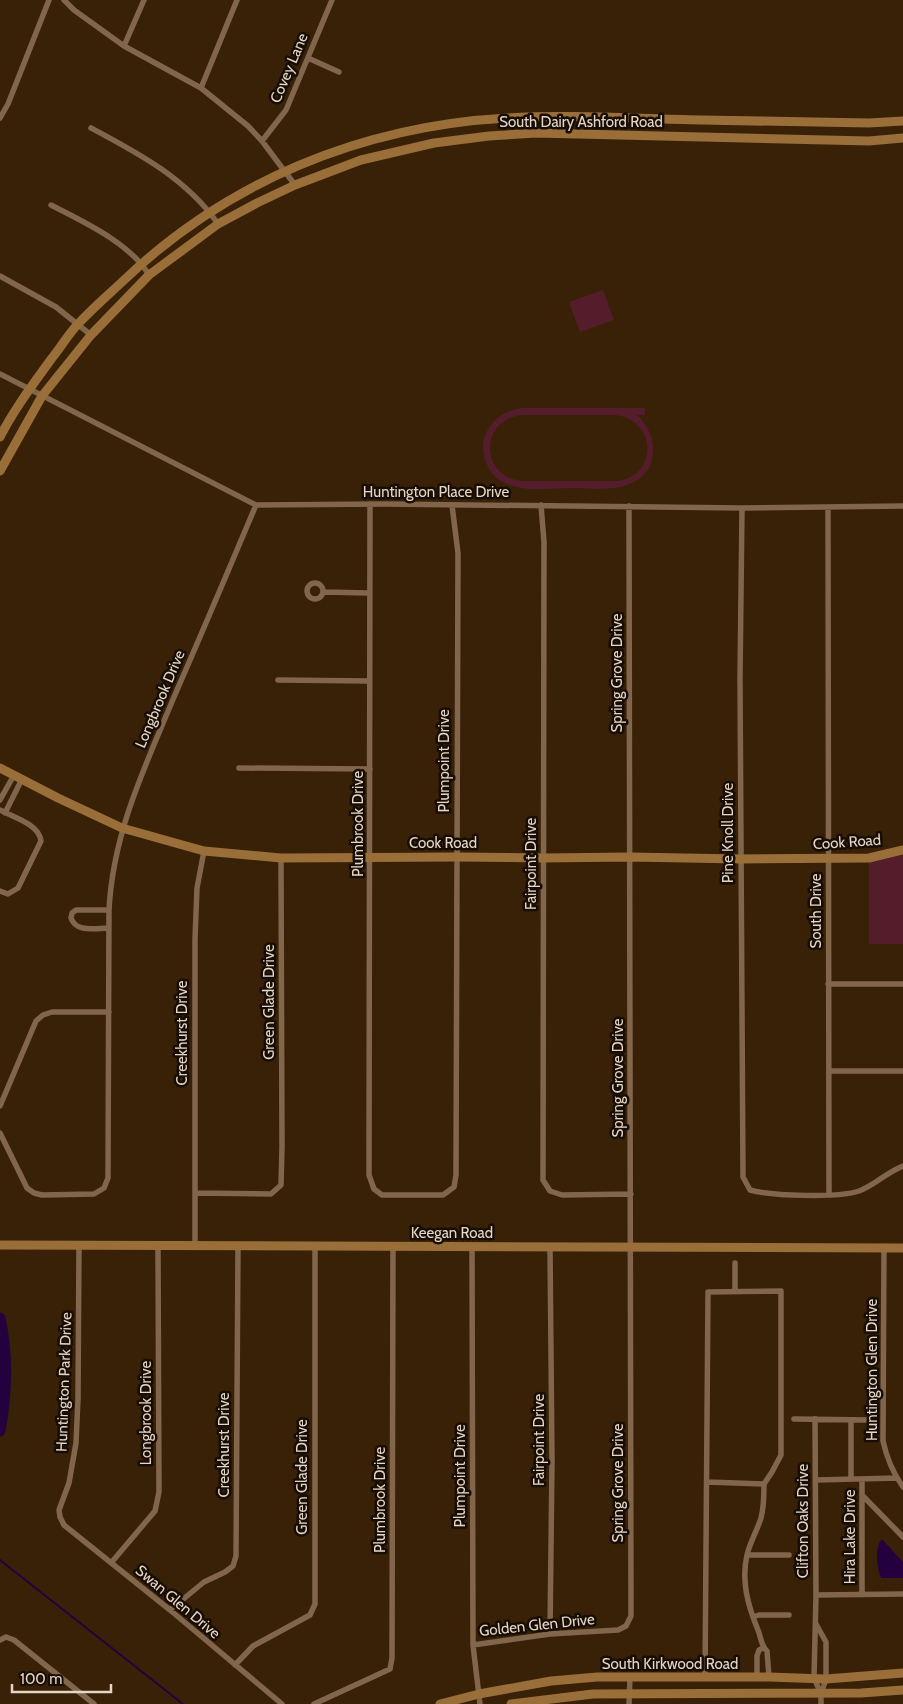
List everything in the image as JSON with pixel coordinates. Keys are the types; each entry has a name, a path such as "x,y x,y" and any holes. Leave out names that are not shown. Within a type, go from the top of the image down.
{"main road":[{"name":"South Dairy Ashford Road","path":"0,437 30,389 78,324 142,263 209,212 252,187 304,162 389,135 431,126 493,119 536,117 869,123 903,121"},
{"path":"536,117 536,133"},
{"path":"651,118 651,136"},
{"path":"760,121 760,139"},
{"path":"869,123 869,141"},
{"path":"431,126 434,142"},
{"name":"South Dairy Ashford Road","path":"0,471 42,396 91,335 149,275 218,224 295,185 361,160 434,142 536,133 869,141 903,138"},
{"name":"Cook Road","path":"0,768 122,828 204,851 281,858 868,858 903,850"},
{"name":"Keegan Road","path":"0,1245 903,1248"},
{"name":"South Kirkwood Road","path":"440,1704 479,1699 551,1681 596,1677 769,1677 826,1679 903,1673"},
{"name":"South Kirkwood Road","path":"511,1704 593,1694 821,1694 903,1690"}],"street":[{"path":"0,118 8,104 49,0"},
{"path":"64,0 74,10 124,46 201,88 248,126 262,141 295,185"},
{"path":"124,46 144,0"},
{"path":"201,88 237,0"},
{"name":"Covey Lane","path":"262,141 286,110 332,0"},
{"path":"308,58 339,72"},
{"path":"91,128 155,163 209,212 218,224"},
{"path":"51,205 111,238 142,263 149,275"},
{"path":"0,276 56,307 91,335"},
{"name":"Huntington Place Drive","path":"0,374 256,505 541,505 742,508 903,506"},
{"name":"Plumbrook Drive","path":"370,504 369,1175 374,1189 382,1195 443,1195 454,1187 456,1175 456,1137"},
{"name":"Longbrook Drive","path":"0,1133 27,1188 34,1193 42,1195 94,1194 104,1188 108,1178 109,910 112,871 122,828 143,772 256,505"},
{"name":"Fairpoint Drive","path":"541,505 544,542 543,1180 550,1191 562,1195 631,1194"},
{"name":"Plumpoint Drive","path":"452,506 458,553 456,1137"},
{"name":"Spring Grove Drive","path":"604,1630 618,1630 626,1626 631,1616 629,506"},
{"name":"Pine Knoll Drive","path":"742,508 740,859 743,1177 750,1190 764,1194 829,1194"},
{"name":"South Drive","path":"828,508 829,1194"},
{"path":"322,592 369,593"},
{"path":"278,680 369,681"},
{"path":"239,768 370,769"},
{"path":"0,800 18,777"},
{"path":"0,891 8,894 18,888 42,841 41,836 33,827 2,811 18,777"},
{"name":"Creekhurst Drive","path":"195,1246 195,939 197,888 204,851"},
{"name":"Green Glade Drive","path":"195,1193 271,1194 281,1185 281,858"},
{"path":"109,910 76,910 70,918 80,928 109,928"},
{"path":"828,984 903,984"},
{"path":"0,1106 36,1021 43,1015 52,1012 109,1012"},
{"path":"829,1071 903,1071"},
{"path":"829,1194 859,1191 903,1166"},
{"name":"Huntington Park Drive","path":"60,1517 59,1510 69,1483 76,1443 80,1246"},
{"name":"Longbrook Drive","path":"111,1563 155,1510 158,1492 158,1246"},
{"name":"Creekhurst Drive","path":"170,1610 204,1582 233,1566 236,1556 238,1246"},
{"name":"Green Glade Drive","path":"235,1665 253,1646 310,1615 315,1604 315,1246"},
{"name":"Plumbrook Drive","path":"314,1704 390,1669 392,1658 393,1246"},
{"name":"Plumpoint Drive","path":"472,1247 473,1645 479,1699"},
{"name":"Fairpoint Drive","path":"550,1247 552,1461 550,1634"},
{"name":"Huntington Glen Drive","path":"884,1248 882,1427 887,1459 896,1478 903,1487"},
{"path":"735,1263 735,1291"},
{"path":"705,1678 708,1292 735,1291 781,1292 781,1455 764,1484 764,1503 761,1518 747,1555 746,1587 747,1600 760,1633 763,1648 767,1651 769,1677"},
{"path":"794,1419 871,1420"},
{"name":"Clifton Oaks Drive","path":"814,1419 816,1480 814,1678 821,1694"},
{"path":"851,1420 851,1479"},
{"path":"816,1480 896,1478"},
{"name":"Hira Lake Drive","path":"862,1479 862,1595"},
{"path":"707,1482 764,1484"},
{"path":"862,1495 903,1537"},
{"name":"Swan Glen Drive","path":"60,1517 64,1525 170,1610 282,1704"},
{"path":"747,1555 788,1555"},
{"path":"816,1595 903,1594"},
{"path":"753,1617 758,1615 789,1615"},
{"name":"Clifton Oaks Drive","path":"815,1622 826,1642 826,1679 821,1694"},
{"name":"Golden Glen Drive","path":"473,1645 550,1634 604,1630"},
{"path":"3,1639 14,1640 94,1704"},
{"path":"757,1677 757,1656 759,1650 763,1648"},
{"path":"629,1704 630,1677"},
{"path":"821,1694 821,1704"}],"shaded area":[{"path":"603,290 614,320 580,332 569,302"},
{"path":"523,408 645,408 645,415 637,415 645,424 653,443 651,464 638,480 621,487 601,489 537,489 511,486 501,481 492,473 485,459 484,439 491,425 500,416","holes":["523,415 614,415 628,418 638,425 644,435 647,446 646,457 642,467 633,476 620,481 523,481 509,477 498,470 492,460 490,448 492,436 498,426 509,419"]},
{"path":"903,855 903,944 869,944 869,862"},
{"path":"882,1539 903,1562 903,1578 881,1578 877,1564 877,1553"}],"waterway":[{"path":"0,1318 6,1374 0,1431"},
{"path":"0,1560 183,1704"}]}
